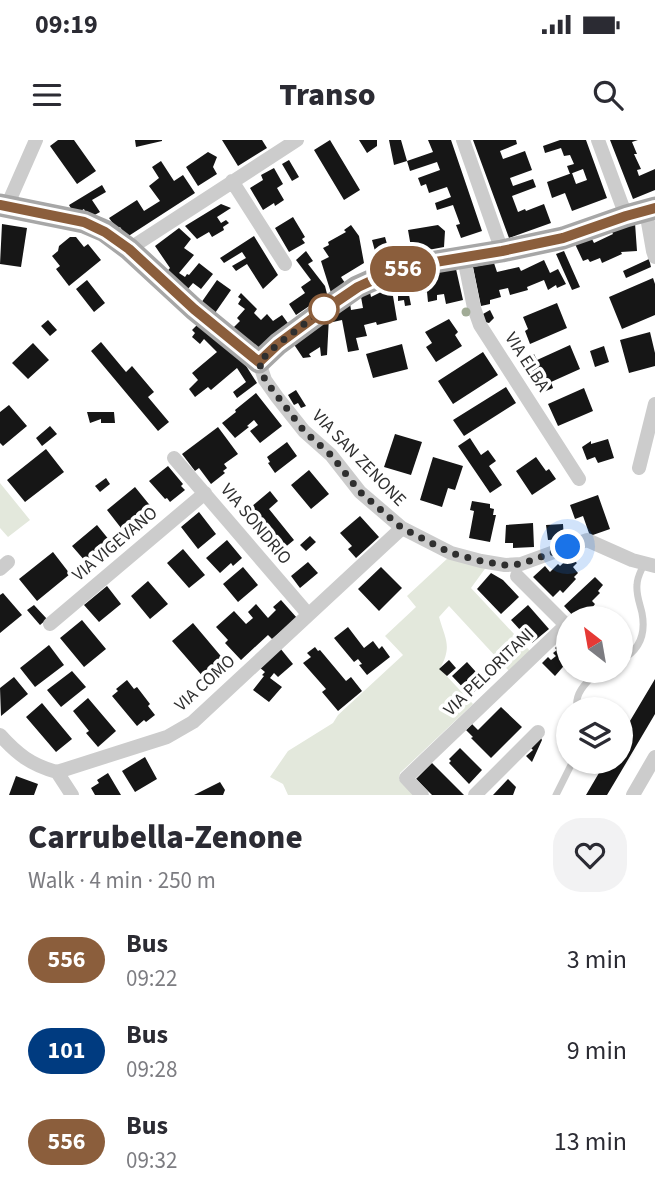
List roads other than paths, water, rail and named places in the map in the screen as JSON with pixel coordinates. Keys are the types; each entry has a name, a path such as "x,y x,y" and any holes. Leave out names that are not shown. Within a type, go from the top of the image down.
{"main road":[{"path":"4,205 96,227 115,238 194,309 259,362 278,344 358,287 404,268 502,251 577,234 642,212"}],"street":[{"path":"4,205 36,140"},
{"path":"129,249 297,140"},
{"path":"463,140 502,251"},
{"path":"598,140 642,212 653,238 655,257"},
{"path":"232,181 285,264"},
{"name":"VIA ELBA","path":"464,258 480,325 579,479"},
{"name":"VIA SAN ZENONE","path":"259,362 265,380 304,431 331,455 360,492 402,528 451,553 505,565 521,564 587,540 649,565"},
{"path":"639,468 655,404"},
{"name":"VIA SONDRIO","path":"174,458 308,614"},
{"name":"VIA VIGEVANO","path":"50,624 205,493"},
{"name":"VIA COMO","path":"57,772 146,745 193,722 402,528"},
{"name":"VIA PELORITANI","path":"422,795 406,778 566,625 517,576"},
{"path":"475,795 537,732"},
{"path":"0,734 27,760 57,772 72,795"},
{"path":"633,795 655,757"}],"lane":[{"path":"634,652 642,639 642,614 636,588 638,578 649,565"},
{"path":"556,795 566,774"}]}
